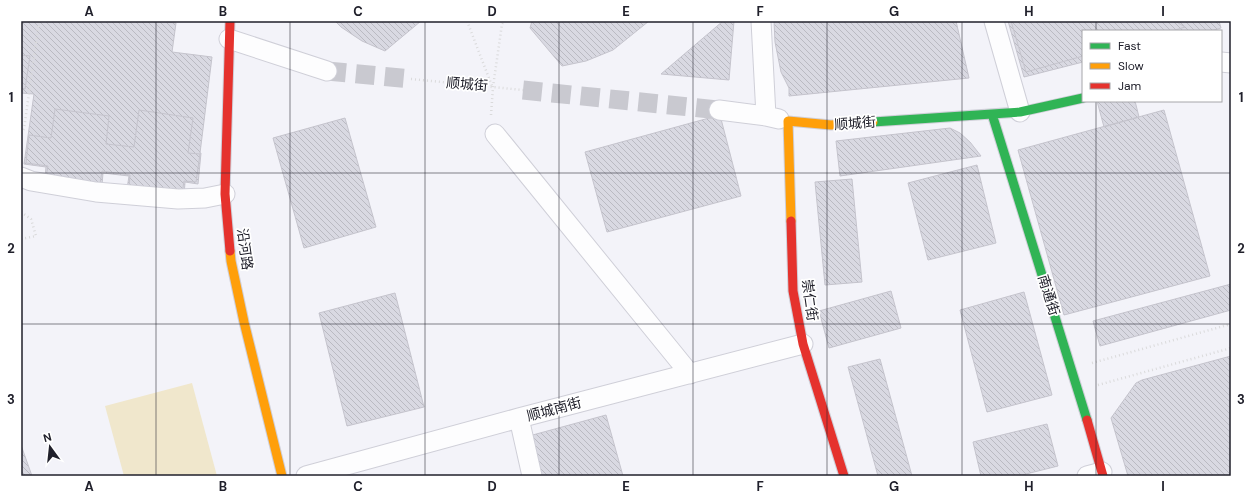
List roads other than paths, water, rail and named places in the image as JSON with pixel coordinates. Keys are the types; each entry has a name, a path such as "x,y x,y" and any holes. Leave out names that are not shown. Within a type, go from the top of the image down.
{"street":[{"path":"761,21 766,116"},
{"path":"994,21 1020,112"},
{"path":"230,30 327,71"},
{"name":"沿河路","path":"230,30 224,194 232,261 242,315 282,476"},
{"name":"顺城街","path":"719,110 766,116 788,122 831,125 1020,112 1082,98"},
{"name":"南通街","path":"992,114 1079,391 1098,475"},
{"name":"崇仁街","path":"788,122 793,291 803,344 844,476"},
{"path":"495,134 690,374"},
{"path":"21,177 31,181 96,192 178,199 204,198 224,194"},
{"name":"顺城南街","path":"306,476 519,418 803,344"},
{"path":"519,418 532,476"}],"tunnel":[{"path":"327,71 411,79"},
{"path":"523,90 719,110"}]}
